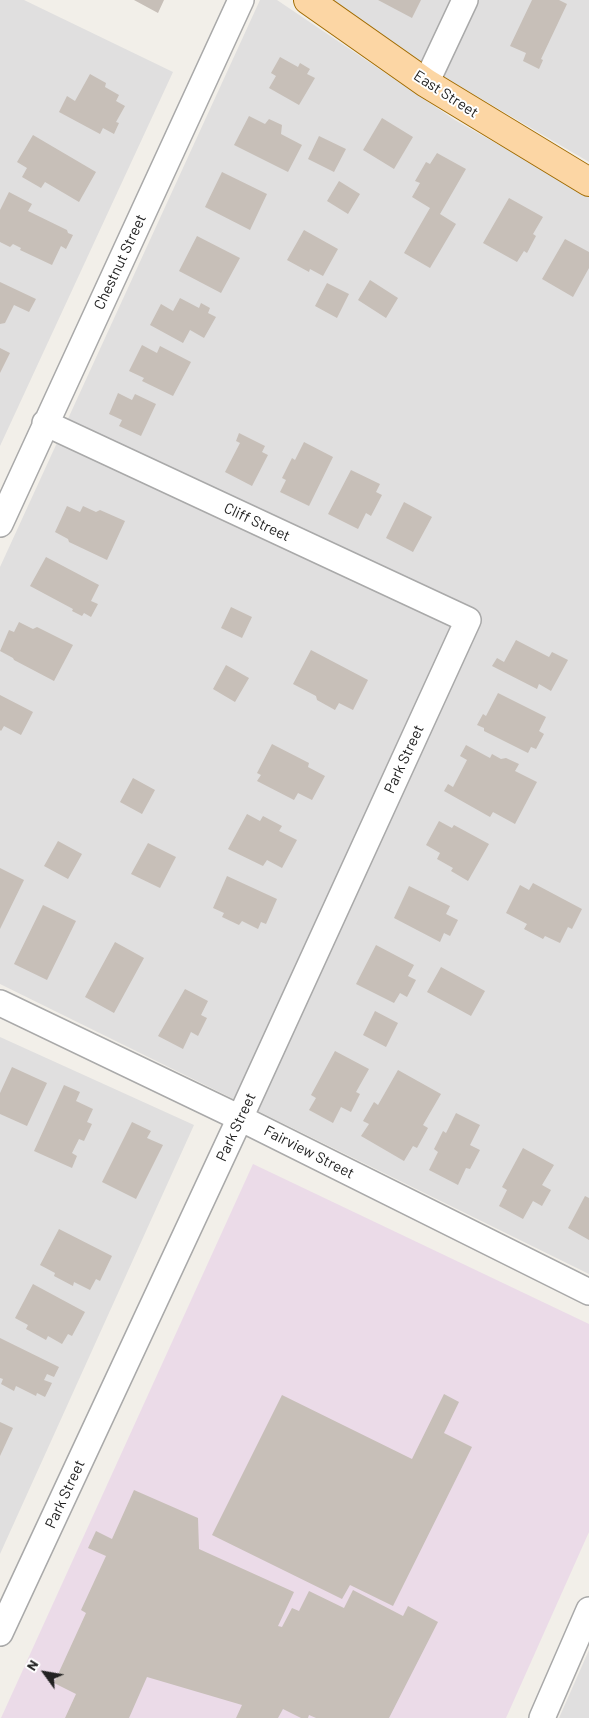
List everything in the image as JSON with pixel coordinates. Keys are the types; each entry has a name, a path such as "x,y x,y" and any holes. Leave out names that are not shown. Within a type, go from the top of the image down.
{"main road":[{"name":"East Street","path":"308,0 426,83 589,182"}],"street":[{"name":"Chestnut Street","path":"0,524 241,0"},
{"path":"426,83 465,0"},
{"name":"Cliff Street","path":"46,423 468,620"},
{"name":"Park Street","path":"0,1633 240,1118 468,620"},
{"name":"Fairview Street","path":"0,1003 240,1118 589,1292"},
{"path":"542,1718 589,1610"}],"shaded area":[{"path":"0,0 24,0 173,72 0,446"},
{"path":"260,0 277,0 455,120 589,196 589,1274 0,984 0,567"},
{"path":"327,0 589,0 589,162 403,53"},
{"path":"0,1037 194,1125 0,1554"},
{"path":"253,1164 589,1324 589,1532 506,1718 1,1718"},
{"path":"589,1650 589,1718 559,1718"}],"building":[{"path":"134,0 164,0 158,13"},
{"path":"378,0 421,0 412,18"},
{"path":"532,0 559,0 567,4 541,59 543,60 539,69 523,61 526,53 510,46"},
{"path":"280,57 298,67 300,63 310,69 307,74 315,78 299,105 269,88 276,76 271,73"},
{"path":"90,74 106,83 105,87 119,95 116,101 125,106 116,122 119,123 114,134 103,128 100,134 59,112 67,96 75,101"},
{"path":"249,116 265,124 269,119 282,125 281,134 302,145 288,172 234,145"},
{"path":"382,118 413,137 394,169 363,150"},
{"path":"33,135 96,172 79,202 45,182 41,188 22,177 27,168 17,162"},
{"path":"319,136 346,149 334,172 308,159"},
{"path":"437,153 466,169 440,214 456,224 430,268 404,253 430,208 412,197 420,183 415,181 426,162 430,164"},
{"path":"222,172 267,194 250,230 205,207"},
{"path":"339,181 360,194 348,214 327,201"},
{"path":"9,192 32,204 28,211 67,230 68,233 73,235 66,249 61,246 52,265 20,250 21,248 13,244 10,247 0,242 0,210"},
{"path":"509,198 543,217 533,234 536,236 527,253 524,251 517,262 483,243"},
{"path":"304,230 338,249 323,276 310,269 309,272 287,260"},
{"path":"197,236 240,258 221,293 179,271"},
{"path":"565,239 589,252 589,268 573,297 542,279"},
{"path":"370,280 398,298 386,318 358,300"},
{"path":"0,282 36,299 29,312 14,305 5,323 0,324"},
{"path":"327,283 349,294 337,318 315,306"},
{"path":"180,298 199,308 201,303 210,308 208,313 216,317 204,338 190,330 183,343 150,325 161,304 173,311"},
{"path":"142,345 157,353 160,346 191,362 173,396 142,381 144,378 129,371"},
{"path":"0,348 10,353 0,373"},
{"path":"118,393 132,400 135,394 156,404 141,436 119,426 122,420 109,414"},
{"path":"239,433 265,446 262,452 268,455 252,486 225,472 240,443 236,441"},
{"path":"304,442 333,457 309,506 280,492 286,480 282,478 292,458 295,460"},
{"path":"351,470 380,484 376,492 382,495 371,516 366,513 358,529 328,514"},
{"path":"404,502 432,517 413,552 386,538"},
{"path":"67,506 80,512 83,506 96,512 100,510 125,521 107,560 69,542 68,539 55,532"},
{"path":"46,557 99,585 91,601 98,604 91,617 84,613 82,616 72,611 73,609 30,586"},
{"path":"231,607 252,617 242,638 221,628"},
{"path":"19,622 33,629 37,627 73,645 54,681 0,651 9,630 14,632"},
{"path":"516,640 549,657 552,652 568,660 551,691 539,684 537,689 492,666 497,658 504,662"},
{"path":"311,650 368,680 353,710 339,703 335,710 317,700 316,696 293,684"},
{"path":"226,665 249,678 235,702 213,689"},
{"path":"498,693 546,717 539,731 544,734 536,749 531,747 528,753 484,731 484,728 477,725 483,714 486,716"},
{"path":"0,695 33,712 21,735 4,726 0,730"},
{"path":"272,744 309,763 308,767 325,776 312,800 298,793 294,800 257,781 261,775 257,773"},
{"path":"466,745 490,758 492,754 501,759 506,758 519,764 515,771 537,782 515,824 493,812 490,817 444,791 448,784 453,787 467,760 460,756"},
{"path":"133,778 155,790 142,814 120,802"},
{"path":"247,814 260,821 263,816 282,826 279,831 297,840 282,868 267,860 263,866 228,849"},
{"path":"439,821 452,828 454,825 489,844 468,881 451,871 453,868 437,859 440,853 426,845"},
{"path":"58,841 82,854 68,879 44,866"},
{"path":"148,843 176,857 160,888 131,874"},
{"path":"0,868 24,880 0,929"},
{"path":"227,876 277,899 266,924 261,922 258,929 242,921 239,925 222,917 224,913 213,908"},
{"path":"533,883 582,909 572,929 568,927 560,943 545,936 543,939 524,929 527,924 506,913 520,885 529,890"},
{"path":"409,886 450,906 446,914 458,920 450,936 444,933 440,942 394,918"},
{"path":"43,905 76,921 47,980 14,964"},
{"path":"115,942 144,958 114,1013 85,997"},
{"path":"376,945 414,965 408,976 416,980 407,997 400,993 394,1003 356,984"},
{"path":"441,967 485,991 471,1016 427,992"},
{"path":"185,989 208,1001 201,1015 207,1018 198,1036 191,1032 183,1049 158,1036"},
{"path":"375,1011 398,1023 386,1047 363,1035"},
{"path":"335,1051 369,1069 356,1092 360,1094 351,1112 341,1107 333,1123 309,1110 316,1098 311,1095"},
{"path":"12,1067 47,1083 27,1126 0,1114 0,1093"},
{"path":"398,1070 441,1094 423,1125 428,1128 417,1148 413,1146 404,1161 361,1136 369,1124 363,1121 374,1102 378,1105"},
{"path":"64,1085 80,1092 76,1101 93,1109 87,1122 92,1124 84,1141 79,1139 72,1153 77,1156 72,1168 34,1151"},
{"path":"456,1113 480,1125 470,1145 480,1150 470,1169 466,1168 458,1185 429,1170 438,1152 434,1149 443,1131 446,1133"},
{"path":"132,1122 151,1131 147,1138 163,1145 136,1199 102,1182"},
{"path":"523,1148 554,1165 542,1185 551,1190 542,1206 533,1201 523,1219 499,1206 507,1190 502,1187"},
{"path":"585,1196 589,1198 589,1240 568,1228"},
{"path":"59,1229 112,1256 100,1281 96,1279 90,1290 74,1282 73,1286 54,1276 55,1273 40,1265"},
{"path":"33,1284 85,1312 72,1336 68,1334 62,1344 48,1336 46,1340 26,1329 28,1325 15,1318"},
{"path":"0,1338 59,1367 54,1377 47,1374 44,1380 52,1383 45,1397 37,1393 36,1396 16,1386 14,1391 1,1384 3,1379 0,1378"},
{"path":"444,1394 459,1402 444,1433 472,1447 393,1606 350,1585 342,1599 212,1535 282,1395 412,1459"},
{"path":"0,1422 13,1428 0,1456"},
{"path":"134,1490 198,1518 199,1549 294,1592 278,1626 282,1627 292,1608 299,1611 309,1591 344,1608 353,1590 403,1616 408,1606 438,1622 389,1718 316,1718 309,1715 308,1718 301,1718 283,1709 278,1718 236,1718 242,1705 147,1677 129,1718 65,1718 76,1694 54,1683 86,1613 81,1610 106,1556 88,1548 96,1531 112,1539"}]}
